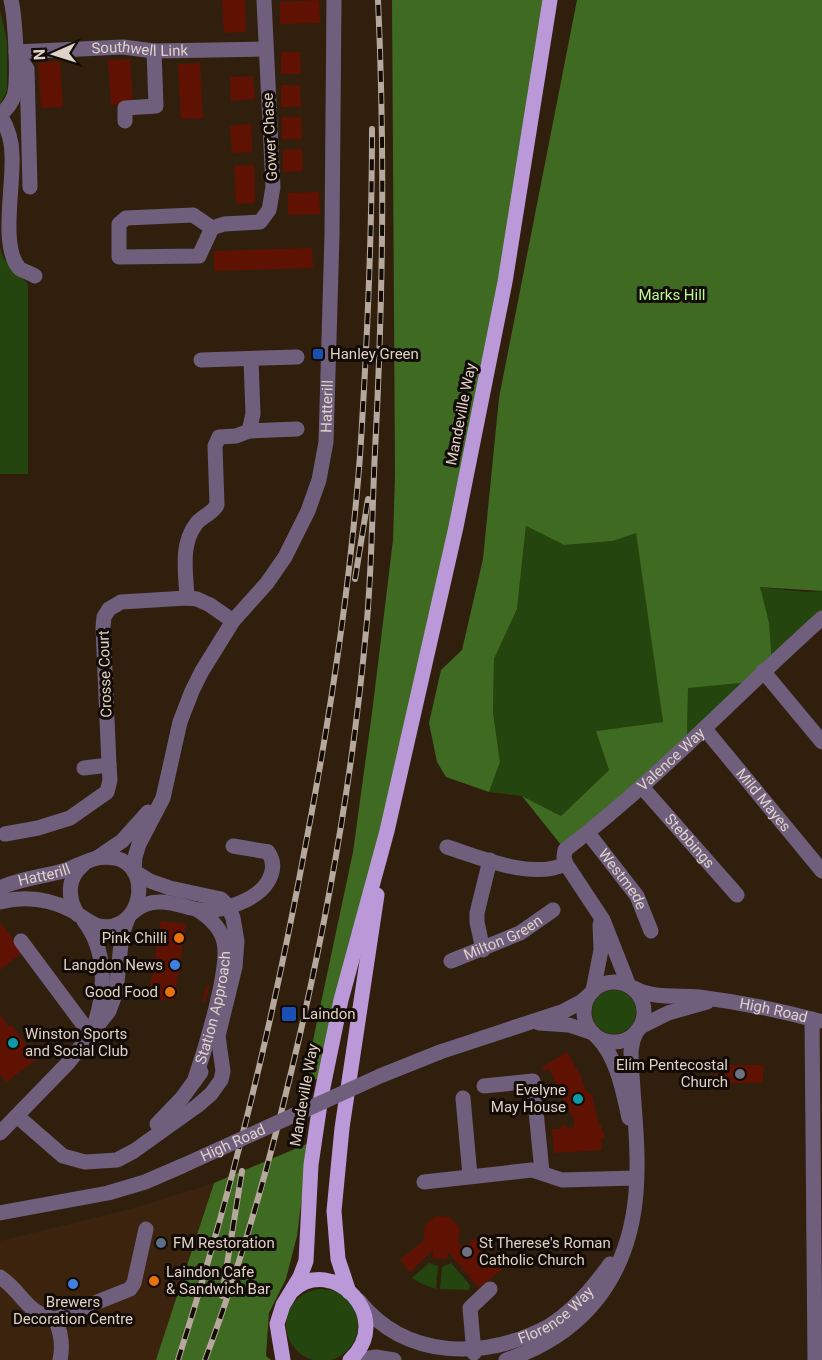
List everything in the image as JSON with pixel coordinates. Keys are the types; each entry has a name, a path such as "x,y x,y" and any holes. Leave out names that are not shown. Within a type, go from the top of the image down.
{"main road":[{"name":"Mandeville Way","path":"284,1360 277,1324 279,1313 300,1277 306,1261 311,1165 321,1097 346,980 387,831 479,417 517,212 550,0"},
{"name":"Mandeville Way","path":"350,1360 363,1343 366,1318 340,1267 334,1211 345,1107 387,831"},
{"path":"288,1296 300,1285 317,1281 334,1282 354,1296"},
{"path":"281,1342 294,1360"}],"street":[{"path":"10,0 16,52 15,94 9,108 0,115 9,130 12,156 6,249 18,267 35,276"},
{"name":"Gower Chase","path":"212,228 224,224 260,222 269,210 273,187 264,0"},
{"name":"Hatterill","path":"0,902 22,898 41,900 60,905 81,918 104,927 120,924 131,915 139,891 134,871 135,857 160,805 180,722 192,692 202,671 233,621 267,583 285,557 319,480 326,442 333,223 334,0"},
{"name":"Southwell Link","path":"16,52 123,47 154,51 266,49"},
{"path":"125,121 125,108 156,106 154,51"},
{"path":"16,52 27,69 30,187"},
{"path":"193,215 212,228 199,255 119,257 119,224 126,218 193,215"},
{"path":"201,360 297,357"},
{"path":"249,431 253,414 252,359"},
{"path":"187,598 185,549 190,533 199,520 213,512 217,504 215,446 219,437 236,436 249,431 297,429"},
{"name":"Crosse Court","path":"5,834 38,828 70,818 107,792 110,780 103,636 104,617 109,609 121,602 187,598 210,604 233,621"},
{"name":"Valence Way","path":"566,864 565,850 642,787 822,618"},
{"path":"763,671 822,742"},
{"name":"Mild Mayes","path":"705,729 822,871"},
{"path":"84,768 109,765"},
{"name":"Hatterill","path":"81,918 70,900 70,884 77,870 132,831 154,803 168,772"},
{"name":"Stebbings","path":"642,787 737,895"},
{"name":"Westmede","path":"588,833 637,896 651,931"},
{"path":"134,871 150,881 222,902 246,901 263,888 269,880 273,866 268,852 233,846"},
{"path":"447,847 490,860 540,870 566,864 603,920 631,987"},
{"name":"Hatterill","path":"0,888 93,860 117,858 134,871"},
{"path":"483,950 477,913 490,860"},
{"name":"Station Approach","path":"17,1116 63,1155 77,1161 117,1160 197,1106 218,1087 223,1075 218,1036 231,990 237,941 233,918 222,902 213,910 198,910 166,902 146,903 131,915"},
{"path":"591,992 608,982 619,982 631,987 640,995 644,1008 644,1017 639,1029 629,1038 621,1041 607,1041 595,1035 587,1025 585,1004 591,992 601,942 599,918 595,907"},
{"name":"Station Approach","path":"195,1079 208,1035 225,958 222,934 216,925 198,910"},
{"name":"Milton Green","path":"451,961 483,950 520,933 553,910"},
{"path":"0,1133 68,1063 112,1006 116,992 122,934 131,915"},
{"path":"81,918 97,944 103,974 100,1004 91,1035"},
{"path":"21,941 91,1035"},
{"name":"High Road","path":"631,987 652,995 699,997 758,1006 817,1020"},
{"name":"High Road","path":"0,1213 108,1192 157,1178 380,1076 440,1052 569,1008 584,1000 591,992"},
{"name":"High Road","path":"639,1029 660,1016 681,1009 725,1001"},
{"path":"815,1360 817,1020"},
{"name":"High Road","path":"524,1024 561,1024 595,1035"},
{"name":"Florence Way","path":"506,1360 537,1348 559,1336 585,1315 605,1290 620,1259 635,1203 636,1157 632,1051 633,1040 639,1029"},
{"name":"Florence Way","path":"595,1035 612,1059 620,1082 636,1157"},
{"name":"Station Approach","path":"93,1162 117,1151 151,1130 170,1112 207,1066 214,1063 221,1065"},
{"path":"484,1086 533,1081 542,1172"},
{"path":"463,1098 470,1176"},
{"path":"424,1182 532,1170 562,1180 636,1178"},
{"name":"Florence Way","path":"354,1296 381,1325 411,1343 444,1353 474,1353 497,1348 524,1339 549,1326 568,1312 604,1273 622,1245 630,1227"},
{"path":"0,1277 8,1282 29,1308 42,1316 55,1319 130,1289 134,1283 146,1229"},
{"path":"474,1353 470,1308 472,1303 490,1289"},
{"path":"55,1319 59,1328 62,1349 60,1360"},
{"path":"525,1360 559,1336"},
{"path":"357,1360 376,1357 394,1360"}],"shaded area":[{"path":"214,1183 159,1360 0,1360 0,1241 134,1208"}],"green space":[{"path":"392,0 550,0 456,527 320,1078 304,1083 353,852 393,540 395,474"},
{"name":"Marks Hill","path":"577,0 822,0 822,591 760,587 769,623 772,664 751,682 688,688 687,740 565,850 522,796 561,816 609,770 596,731 663,722 636,533 613,541 564,545 526,526 517,609 494,659 493,712 500,762 489,792 446,777 437,762 429,723 441,670 462,650 483,559 499,398"},
{"path":"0,10 7,41 7,91 0,104"},
{"path":"0,248 4,259 28,284 28,474 0,474"},
{"path":"526,526 564,545 613,541 636,532 663,722 596,731 609,770 561,816 522,796 489,792 500,762 493,712 494,659 517,609"},
{"path":"760,587 806,592 822,591 822,618 772,664"},
{"path":"751,682 687,740 688,687"},
{"path":"614,990 629,997 636,1012 629,1027 614,1034 599,1027 592,1012 599,997"},
{"path":"309,1143 297,1236 286,1279 269,1313 266,1356 271,1360 156,1360 214,1183"},
{"path":"429,1263 438,1266 436,1289 412,1278"},
{"path":"451,1263 470,1285 469,1290 440,1289 442,1267"},
{"path":"322,1289 342,1295 352,1305 358,1325 352,1345 342,1355 322,1361 302,1355 292,1345 286,1325 292,1305 302,1295"}],"building":[{"path":"222,0 245,0 246,32 224,33"},
{"path":"319,0 320,23 280,24 280,2"},
{"path":"281,52 300,52 301,74 281,74"},
{"path":"130,59 133,104 111,105 108,60"},
{"path":"60,61 63,107 41,108 38,63"},
{"path":"200,63 203,118 181,119 178,64"},
{"path":"253,76 255,99 231,101 230,77"},
{"path":"281,85 300,85 301,107 281,107"},
{"path":"282,117 301,117 302,139 282,139"},
{"path":"251,124 252,152 232,153 230,126"},
{"path":"302,149 303,171 283,172 283,150"},
{"path":"254,165 255,203 236,204 234,166"},
{"path":"319,192 320,214 288,215 288,193"},
{"path":"312,248 313,268 214,271 214,251"},
{"path":"161,921 186,924 174,1001 148,998"},
{"path":"0,922 23,952 0,970"},
{"path":"207,985 210,985 205,1002 202,1001"},
{"name":"Winston Sports and Social Club","path":"0,1014 9,1027 12,1025 37,1059 6,1082 0,1074"},
{"name":"Evelyne May House","path":"567,1052 582,1078 586,1091 592,1095 599,1125 604,1132 605,1138 601,1139 602,1150 554,1153 552,1129 561,1129 561,1125 566,1125 567,1128 574,1127 574,1120 568,1108 564,1111 561,1105 565,1103 549,1068 544,1071 542,1067"},
{"name":"Elim Pentecostal Church","path":"716,1065 763,1065 763,1083 716,1083"},
{"name":"St Therese's Roman Catholic Church","path":"436,1216 450,1217 460,1228 458,1242 463,1248 475,1238 493,1260 496,1257 503,1265 500,1267 502,1269 479,1288 448,1252 447,1259 433,1258 433,1250 410,1272 400,1260 424,1240 425,1225"}],"railway":[{"path":"205,1360 248,1234 293,1064 333,875 355,729 370,586 380,338 382,169 378,0"},
{"path":"178,1360 216,1233 265,1042 293,913 331,701 351,554 360,456 369,292 372,129"},
{"path":"355,579 368,499"},
{"path":"222,1296 242,1171"}],"place":[{"name":"Hanley Green","path":"318,354"},
{"name":"Pink Chilli","path":"179,938"},
{"name":"Langdon News","path":"175,965"},
{"name":"Good Food","path":"170,992"},
{"name":"Laindon","path":"289,1014"},
{"name":"Winston Sports and Social Club","path":"13,1043"},
{"name":"Elim Pentecostal Church","path":"740,1074"},
{"name":"Evelyne May House","path":"578,1099"},
{"name":"FM Restoration","path":"161,1243"},
{"name":"St Therese's Roman Catholic Church","path":"467,1252"},
{"name":"Laindon Cafe & Sandwich Bar","path":"154,1281"},
{"name":"Brewers Decoration Centre","path":"73,1284"}]}
